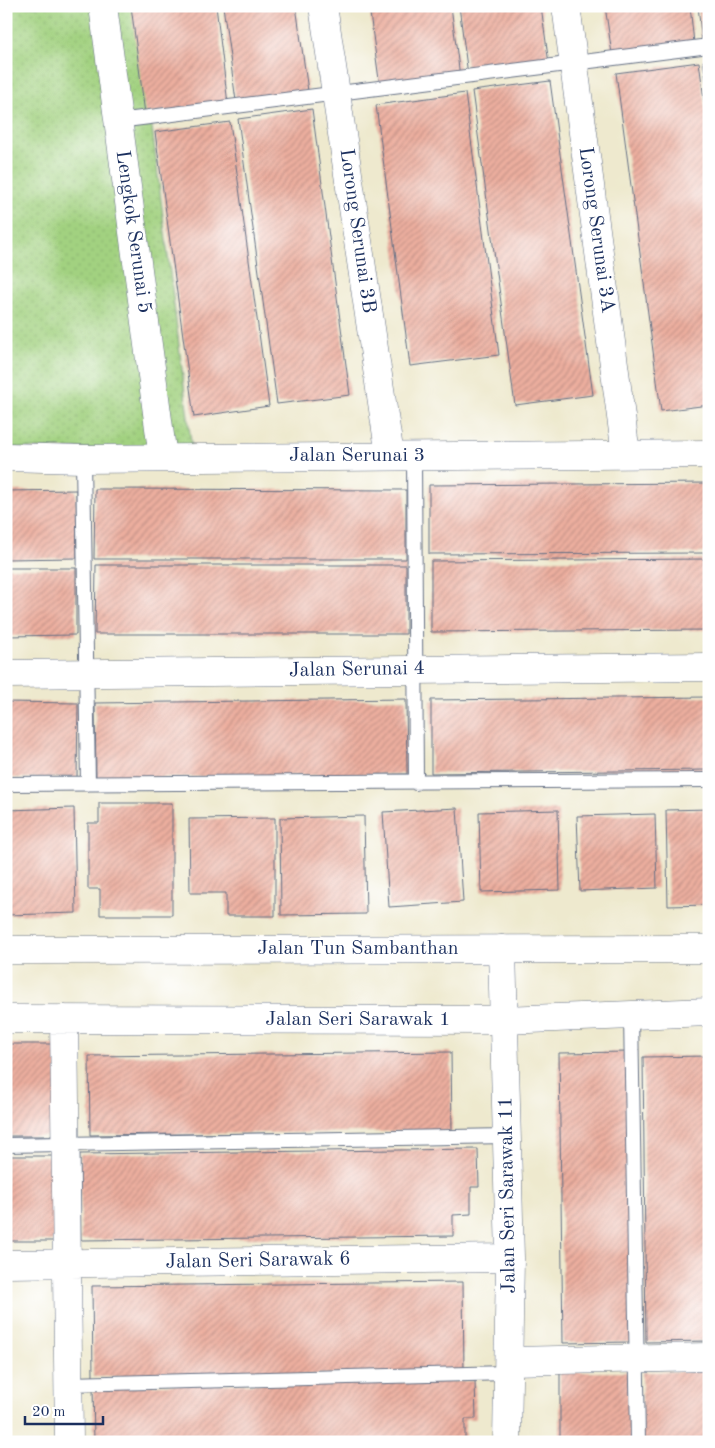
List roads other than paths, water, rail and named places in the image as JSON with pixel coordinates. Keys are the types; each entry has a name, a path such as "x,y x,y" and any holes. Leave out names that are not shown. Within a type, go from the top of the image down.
{"street":[{"name":"Lengkok Serunai 5","path":"103,6 163,458"},
{"name":"Lorong Serunai 3B","path":"323,6 336,93 402,456"},
{"name":"Lorong Serunai 3A","path":"566,6 626,454"},
{"name":"Jalan Serunai 3","path":"6,458 709,454"},
{"name":"Jalan Serunai 4","path":"6,674 709,668"},
{"name":"Jalan Seri Sarawak 11","path":"502,948 510,1258 507,1442"},
{"name":"Jalan Tun Sambanthan","path":"6,950 709,949"},
{"name":"Jalan Seri Sarawak 1","path":"6,1019 504,1020 709,1012"},
{"path":"64,1019 69,1442"},
{"name":"Jalan Seri Sarawak 6","path":"6,1264 510,1258"},
{"path":"508,1367 637,1359 709,1357"}],"lane":[{"path":"118,122 709,46"},
{"path":"402,456 416,670 416,782"},
{"path":"83,459 88,784"},
{"path":"6,784 709,780"},
{"path":"631,1015 638,1442"},
{"path":"6,1144 507,1136"},
{"path":"68,1384 508,1367"}]}
